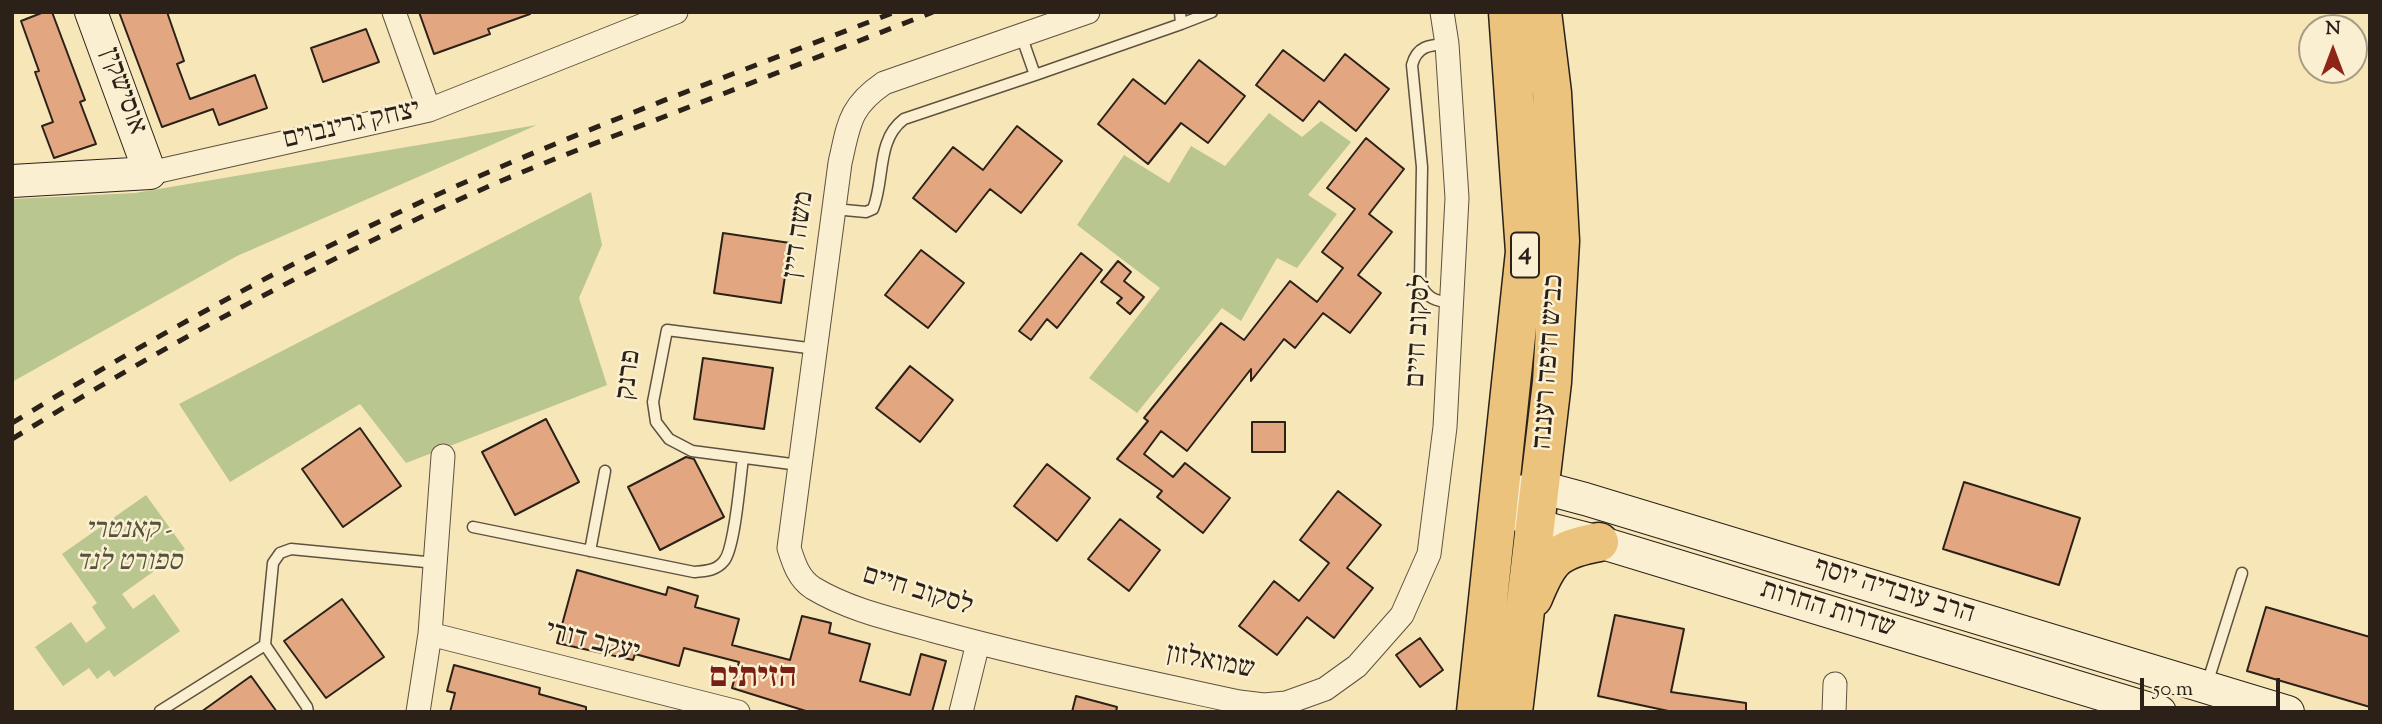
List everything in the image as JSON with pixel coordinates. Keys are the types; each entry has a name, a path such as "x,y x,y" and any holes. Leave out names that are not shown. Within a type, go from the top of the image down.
{"highway":[{"name":"כביש חיפה רעננה","path":"1476,712 1525,252 1508,12"},
{"name":"כביש חיפה רעננה","path":"1513,712 1552,382 1560,241 1552,93 1542,12"},
{"path":"1525,619 1543,572 1555,557 1574,547 1599,542"}],"main road":[{"name":"אוסישקין","path":"91,12 150,173"},
{"name":"יצחק גרינבוים","path":"12,181 150,173"},
{"path":"1500,498 1540,487"},
{"name":"הרב עובדיה יוסף","path":"1540,487 2288,712"},
{"name":"שדרות החרות","path":"1500,498 1535,525 2160,712"}],"street":[{"path":"394,12 429,110"},
{"name":"יצחק גרינבוים","path":"150,173 429,110 676,12"},
{"name":"משה דיין","path":"839,601 811,586 795,569 789,548 840,163 855,109 866,95 884,83 1088,12"},
{"path":"1442,12 1447,44"},
{"name":"לסקוב חיים","path":"1402,615 1429,554 1445,428 1457,198 1447,44"},
{"path":"418,712 430,634 443,456"},
{"name":"לסקוב חיים","path":"839,601 978,643"},
{"name":"שמואלזון","path":"978,643 1239,702 1264,705 1286,703 1325,689 1357,666 1402,615"},
{"name":"יעקב דורי","path":"430,634 738,712"},
{"path":"961,712 978,643"},
{"path":"1833,712 1835,684"}],"lane":[{"path":"834,209 866,212 873,209 887,140 893,127 904,119 1035,75 1181,18 1212,12"},
{"path":"1021,35 1035,75"},
{"path":"1447,44 1424,46 1415,54 1412,65 1422,167 1420,282 1423,292 1435,301 1452,303"},
{"name":"פרנק","path":"799,465 692,451 670,439 656,422 653,402 667,330 816,349"},
{"path":"473,527 694,572 710,571 724,561 731,545 743,458"},
{"path":"590,551 605,471"},
{"path":"308,712 265,645 273,563 280,553 291,549 436,563"},
{"path":"2206,687 2242,573"},
{"path":"160,711 265,645"}],"green space":[{"path":"1269,113 1302,137 1321,121 1351,142 1308,195 1337,214 1297,268 1277,258 1241,321 1222,308 1137,413 1089,378 1160,288 1077,225 1124,155 1169,183 1191,146 1225,166"},
{"path":"537,125 237,256 12,382 12,199 135,193"},
{"path":"591,192 602,245 579,298 607,385 406,463 360,404 230,482 179,404"},
{"name":"קאנטרי - ספורט לנד","path":"146,495 185,549 122,594 133,609 154,594 180,631 114,677 109,670 97,679 89,668 63,686 35,647 71,622 86,643 106,628 92,607 97,603 62,554"}],"building":[{"path":"44,12 52,12 85,100 80,102 96,144 54,158 42,126 53,122 21,21"},
{"path":"119,12 167,12 184,61 177,64 190,99 255,75 267,108 219,125 213,109 162,127"},
{"path":"419,12 530,14 488,29 490,34 434,54"},
{"path":"366,29 379,62 323,82 311,48"},
{"path":"1283,50 1324,81 1345,54 1389,89 1356,131 1319,101 1303,121 1256,85"},
{"path":"1199,60 1245,96 1208,143 1181,123 1148,164 1098,124 1133,79 1165,104"},
{"path":"1017,126 1062,161 1021,213 990,189 956,232 913,198 953,147 983,170"},
{"path":"1366,138 1404,169 1369,214 1392,232 1358,275 1381,293 1350,333 1323,313 1295,348 1284,339 1251,381 1251,369 1187,451 1161,431 1144,454 1173,477 1185,463 1230,498 1203,533 1157,497 1162,491 1117,459 1148,421 1144,418 1221,323 1244,340 1290,281 1317,302 1343,268 1322,252 1355,209 1327,188"},
{"path":"723,233 790,243 781,303 714,293"},
{"path":"921,250 964,283 928,328 885,295"},
{"path":"1081,253 1102,270 1057,328 1047,319 1031,340 1019,331"},
{"path":"1118,261 1131,272 1124,281 1144,297 1130,314 1117,303 1122,298 1101,282"},
{"path":"703,358 773,368 764,429 694,419"},
{"path":"910,366 953,400 920,442 876,408"},
{"path":"546,419 579,482 515,515 482,452"},
{"path":"1252,422 1285,422 1285,452 1252,452"},
{"path":"360,428 401,486 343,527 302,469"},
{"path":"686,457 694,459 724,517 660,550 628,487"},
{"path":"1047,464 1090,498 1057,541 1014,506"},
{"path":"1964,482 2080,518 2059,585 1943,549"},
{"path":"1338,491 1381,525 1347,568 1373,588 1334,638 1307,617 1277,655 1239,626 1274,581 1299,601 1329,563 1300,540"},
{"path":"1120,519 1160,550 1129,591 1088,559"},
{"path":"577,570 666,595 668,587 698,596 695,607 739,619 732,645 790,660 802,616 831,623 829,633 870,644 860,681 910,695 921,654 946,661 932,712 809,712 732,688 739,662 684,648 679,666 635,654 633,660 557,643"},
{"path":"342,599 384,657 326,698 284,641"},
{"path":"2266,607 2370,637 2370,707 2247,671"},
{"path":"1615,615 1684,629 1671,692 1746,703 1746,712 1673,712 1598,696"},
{"path":"1420,638 1443,670 1420,687 1396,655"},
{"path":"454,665 540,688 539,694 586,707 586,712 450,712 455,693 447,691"},
{"path":"251,676 277,712 201,712"},
{"path":"1076,696 1117,707 1116,712 1072,712"}],"railway":[{"path":"12,423 247,288 429,198 591,129 895,12"},
{"path":"12,439 129,369 249,303 432,212 538,166 933,12"}],"district":[{"name":"הזיתים","path":"753,680"}]}
